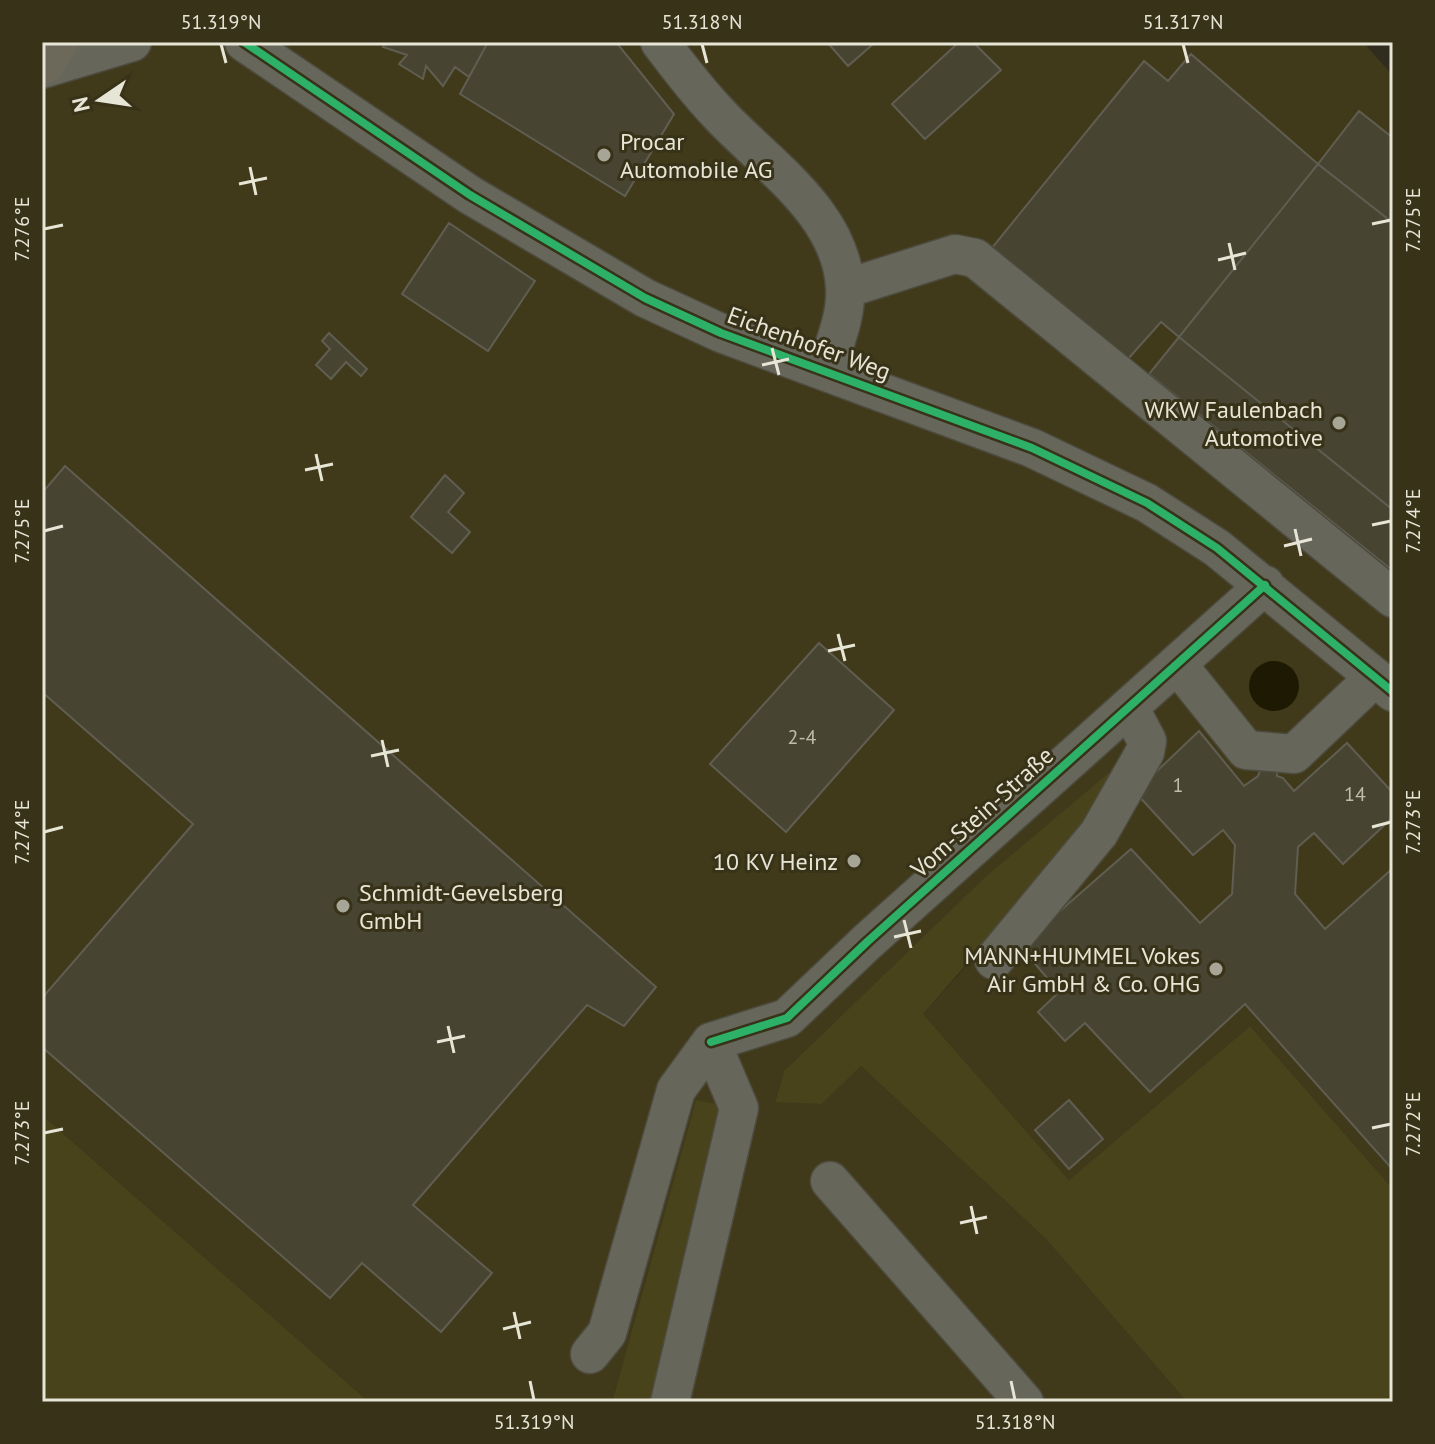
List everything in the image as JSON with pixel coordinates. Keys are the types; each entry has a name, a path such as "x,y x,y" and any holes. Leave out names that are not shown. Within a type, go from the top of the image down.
{"main road":[{"path":"42,66 56,42"}],"street":[{"path":"42,66 132,42"},
{"name":"Eichenhofer Weg","path":"660,42 716,111 815,211 833,239 845,289 843,317 826,371"},
{"name":"Eichenhofer Weg","path":"239,45 470,195 592,269 721,333 1032,448 1147,503 1217,548 1384,685"},
{"path":"845,289 944,256 959,253 975,258 1393,598"},
{"name":"Vom-Stein-Straße","path":"711,1042 787,1018 879,931 1265,585"},
{"path":"1177,664 1246,750 1294,754 1384,685"},
{"path":"994,960 1099,833 1145,752 1147,741 1129,707"},
{"path":"590,1354 607,1333 676,1090 711,1042"},
{"path":"670,1402 739,1108 711,1042"},
{"path":"830,1181 1024,1402"}],"shaded area":[{"path":"42,42 1363,42 1393,76 1393,1189 1250,1026 1069,1180 923,1014 1021,905 982,880 784,1071 775,1101 822,1104 861,1066 1047,1240 1187,1402 656,1402 696,1100 612,1402 369,1402 42,1115"},
{"path":"1274,661 1291,669 1299,686 1291,703 1274,711 1257,703 1249,686 1257,669"},
{"path":"1130,755 1086,828 923,1014 1069,1180 1250,1026 1393,1189 1393,1402 1187,1402 1047,1240 861,1066 822,1104 775,1102 784,1071 982,880"},
{"path":"696,1100 725,1106 656,1402 612,1402"},
{"path":"42,1115 369,1402 42,1402"}],"building":[{"path":"386,42 488,42 469,77 455,67 443,86 426,66 423,79 399,64 407,55 383,47"},
{"name":"Procar Automobile AG","path":"488,42 616,42 674,114 625,196 460,94"},
{"path":"827,42 870,42 872,45 848,66"},
{"path":"959,42 973,42 1001,70 925,139 892,104"},
{"path":"1191,54 1318,164 1179,337 1161,322 1127,360 991,249 1144,61 1168,81"},
{"path":"1359,111 1393,138 1393,223 1318,164"},
{"name":"WKW Faulenbach Automotive","path":"1318,164 1393,223 1393,510 1179,337"},
{"path":"449,223 535,281 488,351 402,294"},
{"path":"329,333 367,369 361,376 346,362 331,379 316,365 330,349 322,341"},
{"path":"1179,337 1393,510 1393,571 1149,374"},
{"name":"Schmidt-Gevelsberg GmbH","path":"65,466 656,987 624,1026 587,1005 413,1205 492,1273 441,1332 362,1263 330,1298 42,1047 42,998 193,824 42,692 42,493"},
{"path":"445,475 464,493 448,512 470,532 452,553 411,517"},
{"path":"819,643 894,710 786,832 710,764"},
{"name":"MANN+HUMMEL Vokes Air GmbH & Co. OHG","path":"1199,731 1244,786 1258,776 1263,763 1278,765 1277,776 1283,778 1294,791 1347,743 1393,793 1393,817 1343,864 1314,833 1298,847 1295,894 1325,929 1393,868 1393,1170 1245,1004 1150,1092 1085,1023 1065,1041 1038,1012 1059,992 1020,946 1131,849 1200,923 1232,894 1235,845 1223,830 1193,855 1135,792"},
{"path":"1069,1100 1103,1139 1069,1169 1035,1130"}],"cycle path":[{"path":"244,42 470,195 645,298 721,333 1032,448 1147,503 1217,548 1393,692"},
{"path":"711,1042 787,1018 867,942 1265,585"}],"place":[{"name":"Procar Automobile AG","path":"604,155"},
{"name":"WKW Faulenbach Automotive","path":"1339,423"},
{"name":"10 KV Heinz","path":"854,861"},
{"name":"Schmidt-Gevelsberg GmbH","path":"343,906"},
{"name":"MANN+HUMMEL Vokes Air GmbH & Co. OHG","path":"1216,969"}]}
